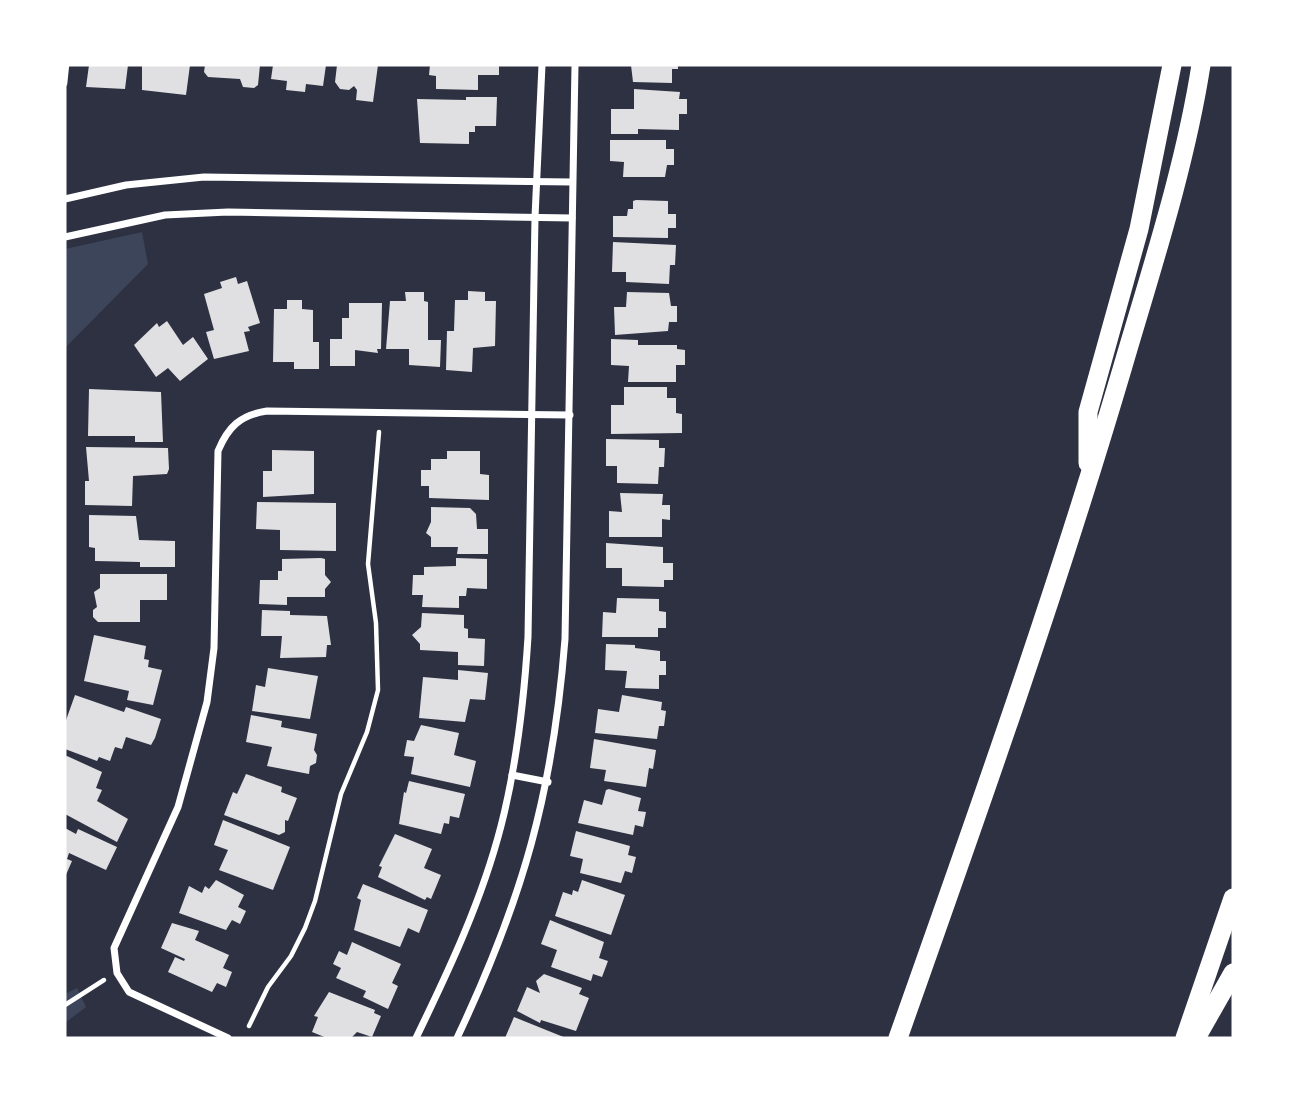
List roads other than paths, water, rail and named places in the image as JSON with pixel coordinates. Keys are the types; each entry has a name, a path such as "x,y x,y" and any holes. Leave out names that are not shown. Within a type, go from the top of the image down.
{"highway":[{"path":"1088,485 1088,412 1139,229 1172,65"},
{"path":"898,1038 1088,485 1155,256 1195,102 1201,65"},
{"path":"1185,1038 1233,898"},
{"path":"1196,1038 1233,972"}],"street":[{"path":"416,1038 472,914 501,826 524,696 528,636 535,217 542,65"},
{"path":"457,1038 507,926 533,847 548,782 565,639 575,65"},
{"path":"65,200 125,185 204,177 572,182"},
{"path":"65,237 164,215 228,212 572,218"},
{"path":"228,1038 130,992 117,973 114,948 178,807 207,702 214,648 218,452 224,435 242,418 267,411 570,415"},
{"path":"512,775 548,782"}]}
